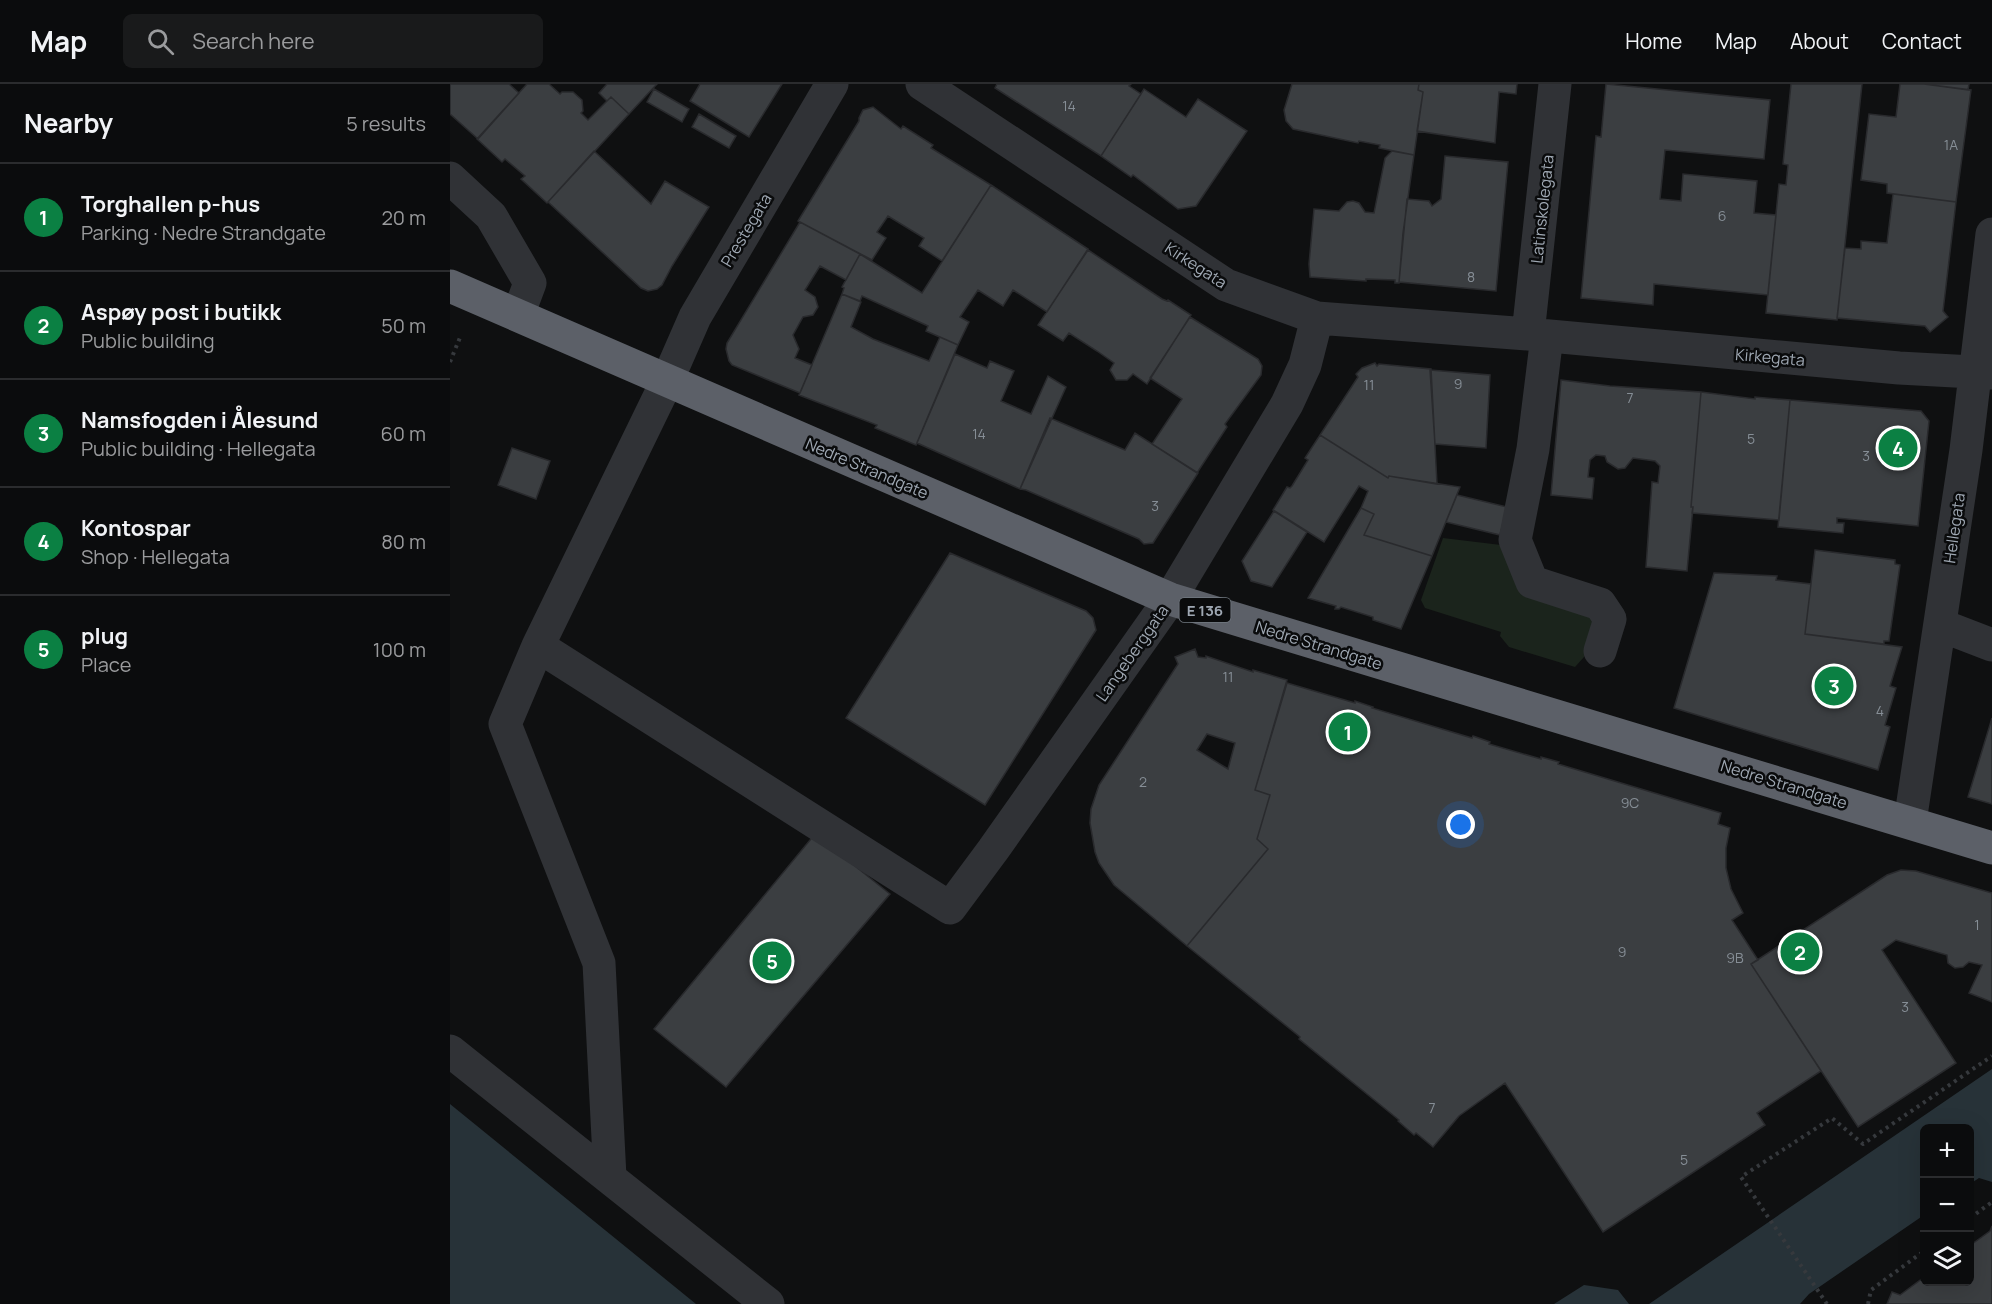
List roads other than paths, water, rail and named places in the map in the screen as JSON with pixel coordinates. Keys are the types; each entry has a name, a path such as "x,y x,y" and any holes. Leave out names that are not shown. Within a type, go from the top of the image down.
{"highway":[{"name":"Nedre Strandgate","path":"450,286 1170,599 1992,848"}],"street":[{"name":"Prestegata","path":"667,381 695,317 832,84"},
{"name":"Kirkegata","path":"922,84 1226,285 1317,318 1538,335 1899,368 1983,372"},
{"name":"Latinskolegata","path":"1538,335 1555,84"},
{"path":"450,178 491,216 530,282 518,315"},
{"name":"Hellegata","path":"1910,822 1966,450 1983,372 1992,234"},
{"name":"Langeberggata","path":"538,646 950,908 1170,599 1287,404 1305,365 1317,318"},
{"path":"1538,335 1533,449 1515,540 1532,582 1600,604 1610,619 1600,651"},
{"path":"610,1177 599,963 505,724 538,646 667,381"},
{"path":"1940,625 1992,645"},
{"path":"450,1051 768,1304"}],"place":[{"name":"Kontospar","path":"1898,448"},
{"name":"Namsfogden i Ålesund","path":"1834,686"},
{"name":"Torghallen p-hus","path":"1348,732"},
{"name":"Aspøy post i butikk","path":"1800,952"},
{"name":"plug","path":"772,961"}]}
